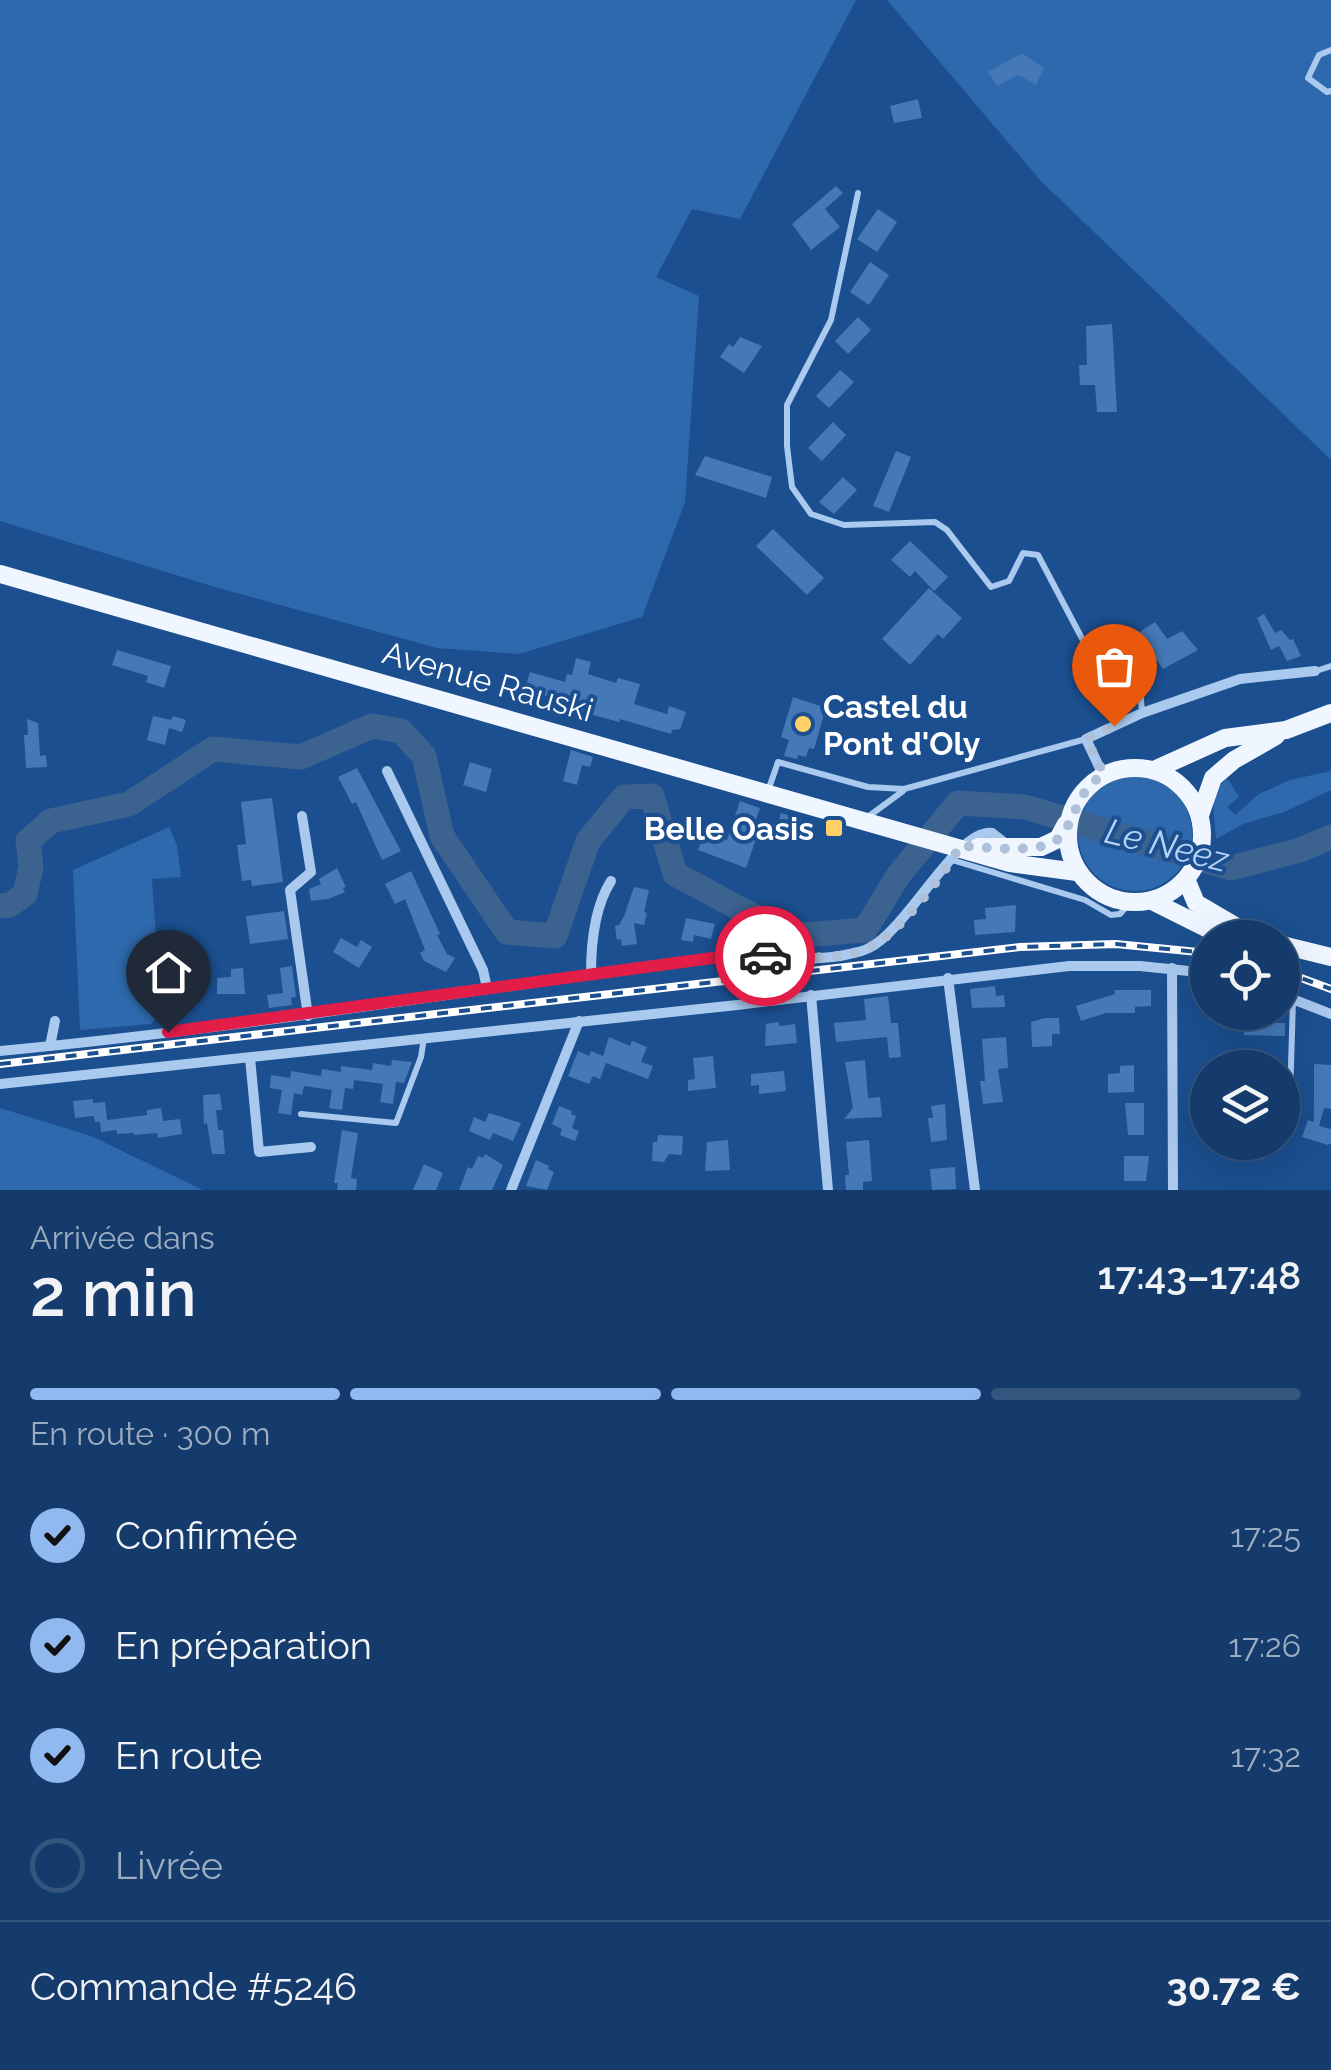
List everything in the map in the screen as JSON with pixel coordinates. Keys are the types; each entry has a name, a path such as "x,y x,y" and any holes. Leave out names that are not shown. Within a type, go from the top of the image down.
{"main road":[{"name":"Avenue Rauski","path":"0,574 768,792 952,850 1010,863 1075,867"},
{"path":"1201,824 1182,786 1154,770 1135,768 1104,774 1086,790 1071,815 1067,840 1075,867 1101,892 1130,901 1152,901 1171,892 1196,866 1201,824 1213,778 1234,760 1286,730 1331,714"},
{"path":"1154,770 1225,738 1286,730"},
{"name":"Avenue Rauski","path":"952,850 1041,847 1058,839 1071,815"},
{"path":"1186,879 1196,903 1224,920"},
{"path":"1152,901 1190,920"},
{"path":"1300,949 1331,957"}],"street":[{"path":"1104,774 1086,739 1142,713 1240,679 1315,671"},
{"path":"387,771 483,970 487,988"},
{"path":"302,816 311,872 290,890 308,1016"},
{"path":"0,1051 308,1016 734,955 821,957 869,949 900,924 952,850"},
{"path":"591,974 591,949 604,892 612,881"},
{"path":"0,1084 948,978 1098,964 1190,970"},
{"path":"1172,968 1174,1190"},
{"path":"948,978 974,1190"},
{"path":"811,995 828,1190"},
{"path":"1300,1002 1331,1014"},
{"path":"50,1046 54,1021"},
{"path":"511,1190 580,1021"},
{"path":"250,1058 258,1152 311,1146"}],"lane":[{"path":"1331,50 1319,54 1308,78 1331,92"},
{"path":"858,193 831,320 787,405 792,487 811,514 844,524 935,522 948,530 991,587 1009,581 1023,553 1038,555 1086,648 1140,686 1142,713"},
{"path":"1315,671 1331,666"},
{"path":"768,792 778,762 868,788 904,789 1086,739"},
{"path":"864,820 904,789"},
{"path":"952,850 976,866 1085,900 1111,915 1120,914 1130,901"},
{"path":"952,850 976,866"},
{"path":"301,1114 396,1124 421,1057 424,1037"}],"shaded area":[{"path":"0,0 856,0 740,219 692,209 656,277 699,296 685,502 642,617 519,654 437,648 215,587 0,521"},
{"path":"887,0 1331,0 1331,460 1040,180"},
{"path":"1331,771 1331,790 1284,812 1243,824 1216,839 1214,799 1227,778 1239,797 1227,807 1235,815 1259,794 1290,780"},
{"path":"1135,777 1157,781 1176,793 1188,812 1192,834 1188,856 1176,875 1157,887 1135,891 1113,887 1094,875 1082,856 1078,834 1082,812 1094,793 1113,781"},
{"path":"169,827 177,845 181,877 152,879 161,1011 151,1024 80,1030 73,870"},
{"path":"0,1108 91,1136 203,1190 0,1190"}],"building":[{"path":"1022,53 1044,68 1036,85 1018,75 997,86 988,72"},
{"path":"918,99 922,118 894,123 890,106"},
{"path":"836,186 843,193 825,209 840,227 811,250 792,224"},
{"path":"878,209 897,222 877,252 857,239"},
{"path":"870,262 889,275 869,305 850,292"},
{"path":"858,317 871,330 848,354 835,341"},
{"path":"1112,324 1117,412 1097,412 1095,385 1080,385 1079,365 1087,365 1086,326"},
{"path":"740,337 762,346 744,373 720,357"},
{"path":"840,370 854,382 829,408 816,396"},
{"path":"833,422 846,435 822,461 808,448"},
{"path":"896,451 911,457 889,512 873,506"},
{"path":"705,456 772,477 766,498 695,475"},
{"path":"843,477 857,490 834,514 819,502"},
{"path":"773,529 824,578 807,595 756,546"},
{"path":"910,541 948,577 934,591 915,571 910,577 891,560"},
{"path":"929,588 962,618 943,639 938,634 910,665 882,639"},
{"path":"1264,614 1275,633 1281,630 1293,639 1301,656 1287,661 1279,646 1271,650 1257,618"},
{"path":"1155,622 1167,639 1182,631 1198,650 1163,669 1138,633"},
{"path":"117,650 171,666 164,688 146,682 148,676 112,665"},
{"path":"576,658 591,662 588,674 616,683 618,678 640,684 634,704 667,714 669,706 686,712 680,729 672,730 671,734 620,719 619,722 556,703 557,698 524,692 530,672 565,682 567,674 572,675"},
{"path":"1089,671 1120,680 1115,697 1084,687"},
{"name":"Castel du Pont d'Oly","path":"793,697 826,708 814,749 809,748 806,757 798,755 797,759 784,756 789,740 781,737"},
{"path":"153,716 171,720 170,723 173,716 186,720 182,732 169,728 165,745 147,740"},
{"path":"27,719 38,723 40,756 46,755 47,767 26,768"},
{"path":"571,750 593,757 590,767 582,765 577,785 563,781"},
{"path":"470,762 492,769 486,792 463,785"},
{"path":"357,768 401,851 382,860 356,802 352,804 338,777"},
{"path":"272,798 283,882 252,886 251,880 242,881 237,845 246,844 241,802"},
{"path":"740,801 760,808 751,834 757,836 746,868 698,850 704,832 727,840"},
{"path":"781,813 808,822 802,842 775,835"},
{"path":"337,868 345,892 311,901 309,889 321,884 319,879"},
{"path":"411,871 440,934 437,935 447,954 455,958 446,972 424,961 420,953 425,950 405,899 395,904 385,884"},
{"path":"634,887 649,890 644,912 647,913 644,925 634,923 637,944 622,946 615,926 624,916"},
{"path":"1016,905 1015,932 975,935 974,920 986,919 985,908"},
{"path":"284,911 288,939 250,944 246,916"},
{"path":"686,918 715,924 711,939 694,935 693,942 681,940"},
{"path":"341,938 357,947 361,940 372,947 359,968 333,952"},
{"path":"292,966 296,997 291,998 292,1005 269,1008 267,995 283,993 280,968"},
{"path":"243,968 245,994 217,994 217,978 231,977 231,969"},
{"path":"995,986 996,996 1004,995 1005,1007 972,1008 970,989"},
{"path":"1114,990 1151,990 1151,1006 1135,1007 1135,1013 1106,1013 1081,1021 1076,1006 1115,994"},
{"path":"888,996 891,1023 898,1023 901,1057 889,1058 887,1037 836,1042 834,1023 866,1020 864,999"},
{"path":"1059,1018 1060,1034 1052,1034 1052,1046 1032,1047 1031,1022"},
{"path":"779,1022 779,1026 795,1024 797,1043 765,1046 766,1024"},
{"path":"1244,1030 1285,1030 1285,1036 1244,1035"},
{"path":"609,1037 630,1046 632,1041 647,1047 641,1062 653,1066 648,1079 606,1063 600,1079 593,1076 589,1084 568,1076 578,1051 603,1056"},
{"path":"1006,1037 1008,1068 998,1069 1003,1102 983,1104 982,1039"},
{"path":"713,1056 716,1088 688,1091 688,1080 695,1079 693,1058"},
{"path":"392,1060 412,1062 404,1083 396,1082 393,1104 380,1102 383,1084 354,1080 353,1089 345,1088 342,1110 329,1108 332,1090 304,1086 302,1095 294,1093 291,1115 278,1113 282,1090 270,1088 271,1075 290,1078 291,1071 321,1076 322,1069 341,1072 341,1066 372,1070 373,1063 391,1066"},
{"path":"865,1060 868,1098 880,1097 882,1117 844,1119 853,1108 845,1062"},
{"path":"1314,1064 1331,1065 1331,1109 1324,1108 1319,1126 1331,1129 1328,1145 1302,1137 1308,1120 1314,1122"},
{"path":"1134,1065 1134,1092 1108,1093 1108,1074 1120,1073 1120,1066"},
{"path":"784,1071 786,1091 759,1094 759,1085 751,1086 751,1074"},
{"path":"220,1094 222,1110 216,1110 225,1154 212,1154 207,1123 204,1124 203,1095"},
{"path":"93,1099 93,1103 105,1102 107,1120 147,1115 147,1110 161,1108 163,1121 180,1119 182,1134 158,1138 157,1133 101,1132 100,1122 95,1122 94,1116 75,1118 73,1101"},
{"path":"1125,1103 1144,1103 1144,1135 1128,1135"},
{"path":"945,1104 947,1140 931,1142 931,1106"},
{"path":"559,1106 576,1116 572,1128 579,1131 575,1141 560,1135 562,1129 552,1124"},
{"path":"489,1113 521,1123 513,1141 493,1133 490,1140 469,1131 474,1117 485,1122"},
{"path":"342,1130 358,1133 351,1178 357,1179 356,1190 337,1190 338,1183 334,1183"},
{"path":"658,1135 683,1136 682,1155 669,1154 664,1162 652,1161 653,1142 657,1142"},
{"path":"728,1140 730,1170 705,1171 707,1142"},
{"path":"869,1140 872,1181 863,1182 863,1190 846,1190 846,1142"},
{"path":"485,1154 503,1165 492,1190 459,1190 468,1167 472,1169 478,1156 483,1158"},
{"path":"1124,1156 1149,1156 1146,1181 1124,1181"},
{"path":"536,1160 554,1172 547,1190 526,1186"},
{"path":"424,1164 443,1173 436,1190 413,1190"},
{"path":"955,1167 956,1189 932,1190 930,1169"}],"waterway":[{"name":"Le Neez","path":"0,906 10,905 25,894 31,867 28,841 51,821 129,804 213,749 301,757 372,726 401,731 424,756 442,836 507,932 555,936 588,841 624,797 652,796 675,874 791,936 865,930 898,876 958,803 1025,807 1231,868 1300,850 1331,837"}],"railway":[{"path":"0,1064 1020,947 1116,944 1190,951"},
{"path":"1300,978 1331,989"}],"way so far":[{"path":"765,956 839,956 869,949 900,924 960,846 1041,847 1058,839 1077,802 1104,774 1086,739 1114,726"}],"place":[{"name":"Castel du Pont d'Oly","path":"803,724"},
{"name":"Belle Oasis","path":"834,828"}],"route":[{"path":"168,1032 308,1016 734,955 765,956"}]}
